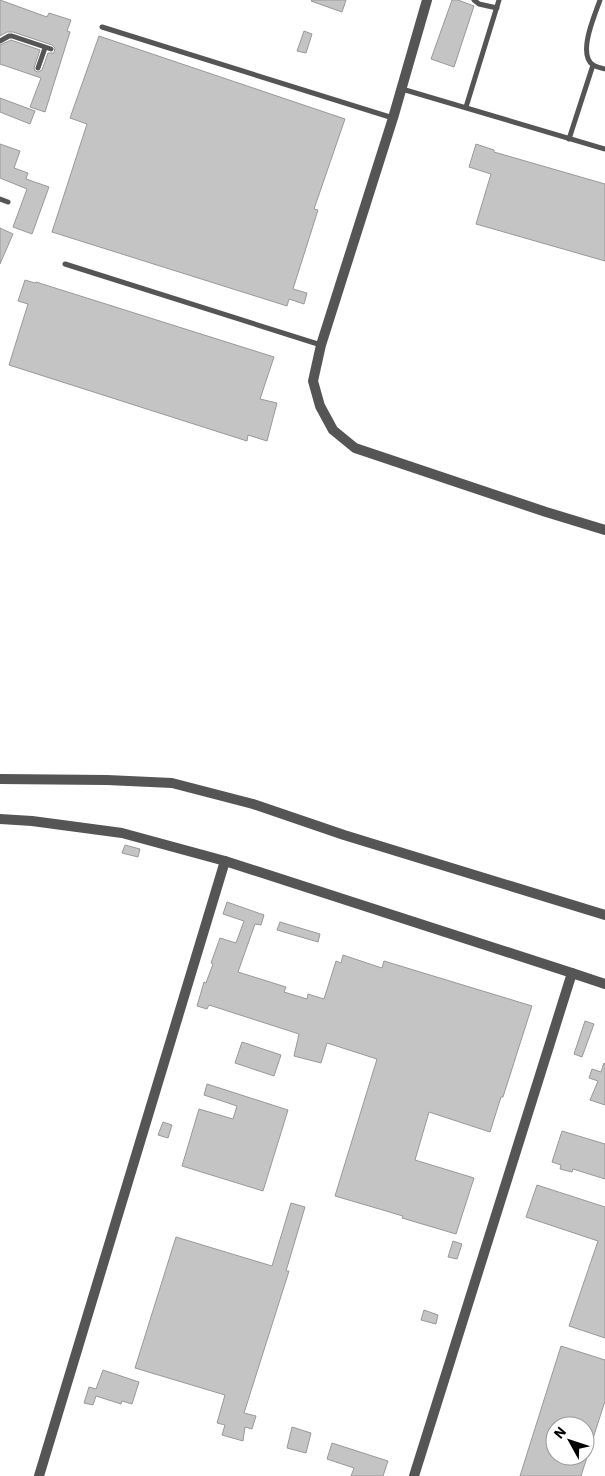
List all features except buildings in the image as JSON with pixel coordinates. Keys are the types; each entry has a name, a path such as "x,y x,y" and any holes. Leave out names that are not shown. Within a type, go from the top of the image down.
{"street":[{"path":"427,0 402,89 321,345 313,382 320,406 333,430 355,448 605,530"},
{"path":"0,779 172,783 253,804 344,835 605,916"},
{"path":"0,819 32,821 122,833 226,861 605,984"},
{"path":"39,1476 226,861"},
{"path":"414,1476 572,973"}],"lane":[{"path":"474,0 479,4 497,8"},
{"path":"466,107 499,0"},
{"path":"600,0 586,45 586,56 593,65 605,68"},
{"path":"102,27 393,118"},
{"path":"0,41 12,36 51,49"},
{"path":"38,68 45,48"},
{"path":"569,139 593,65"},
{"path":"402,89 605,150"},
{"path":"0,199 8,202"},
{"path":"65,264 321,345"}]}
